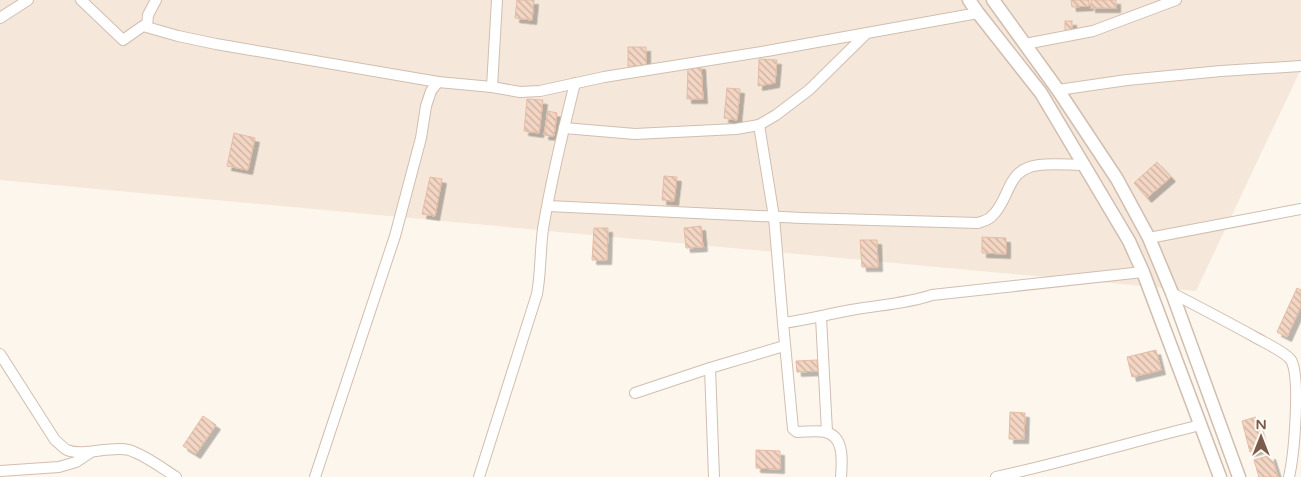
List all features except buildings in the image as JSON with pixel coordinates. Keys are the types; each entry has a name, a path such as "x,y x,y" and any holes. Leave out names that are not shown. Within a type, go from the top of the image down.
{"street":[{"path":"0,18 28,0"},
{"path":"81,0 121,40 126,40 139,27 146,26 178,36 236,47 438,82 492,87 520,92 540,91 665,66 866,34 978,13"},
{"path":"146,26 148,14 156,0"},
{"path":"492,87 497,0"},
{"path":"969,0 1041,93 1129,241 1143,272 1220,477"},
{"path":"993,0 1058,90 1117,179 1149,238 1172,293 1239,477"},
{"path":"1025,44 1093,31 1176,0"},
{"path":"564,128 635,134 736,130 759,125 776,115 809,90 866,34"},
{"path":"1058,90 1146,78 1301,66"},
{"path":"315,477 395,236 421,138 426,106 431,91 438,82"},
{"path":"479,477 537,294 541,274 540,253 548,206 575,83"},
{"path":"759,125 774,217 784,346 793,430 797,432 827,432 839,443 842,452 841,477"},
{"path":"548,206 774,217 978,224 992,217 1002,204 1011,181 1021,172 1038,165 1085,165"},
{"path":"1149,238 1301,209"},
{"path":"782,323 850,310 910,302 932,295 1143,272"},
{"path":"1172,293 1264,342 1292,361 1295,369 1297,401 1292,464 1289,477"},
{"path":"821,317 827,432"},
{"path":"635,393 784,346"},
{"path":"0,354 55,440 68,450 91,452 112,449 129,450 176,477"},
{"path":"710,368 714,477"},
{"path":"996,477 1052,465 1115,446 1200,425"},
{"path":"0,471 60,472 91,452"}],"shaded area":[{"path":"0,0 1301,0 1301,69 1196,291 0,180"}]}
